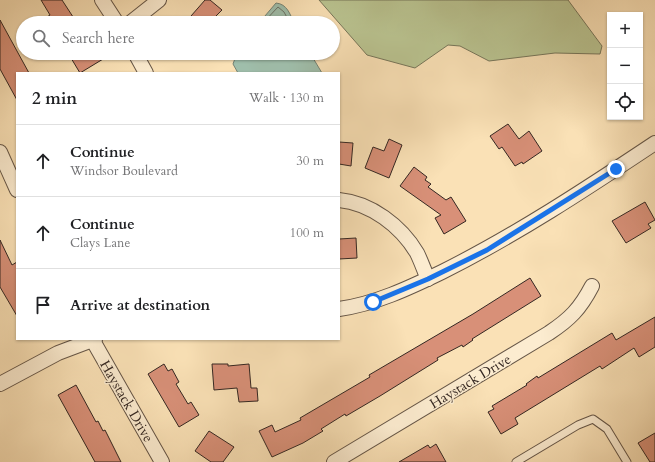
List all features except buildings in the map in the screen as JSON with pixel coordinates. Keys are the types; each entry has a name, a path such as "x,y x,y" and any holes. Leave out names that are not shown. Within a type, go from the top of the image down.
{"street":[{"path":"102,0 112,16"},
{"path":"139,16 159,0"},
{"path":"139,60 145,72"},
{"path":"340,309 373,302 428,279 487,250 655,143"},
{"path":"0,152 16,188"},
{"path":"340,200 349,201 388,220 404,235 417,253 428,279"},
{"name":"Haystack Drive","path":"334,462 549,333 569,319 583,303 592,286"},
{"path":"0,384 58,353 90,340"},
{"name":"Haystack Drive","path":"94,340 162,462"}],"lane":[{"path":"516,462 578,425 593,419 607,429 627,462"}],"green space":[{"path":"319,0 568,0 602,46 600,54 555,53 489,61 460,46 448,45 415,68 367,55 340,24 340,16 333,16"}],"water":[{"path":"276,3 283,5 290,16 265,16"},
{"path":"234,60 314,60 321,72 237,72 233,64"}],"route":[{"path":"373,302 428,279 487,250 616,169"}]}
